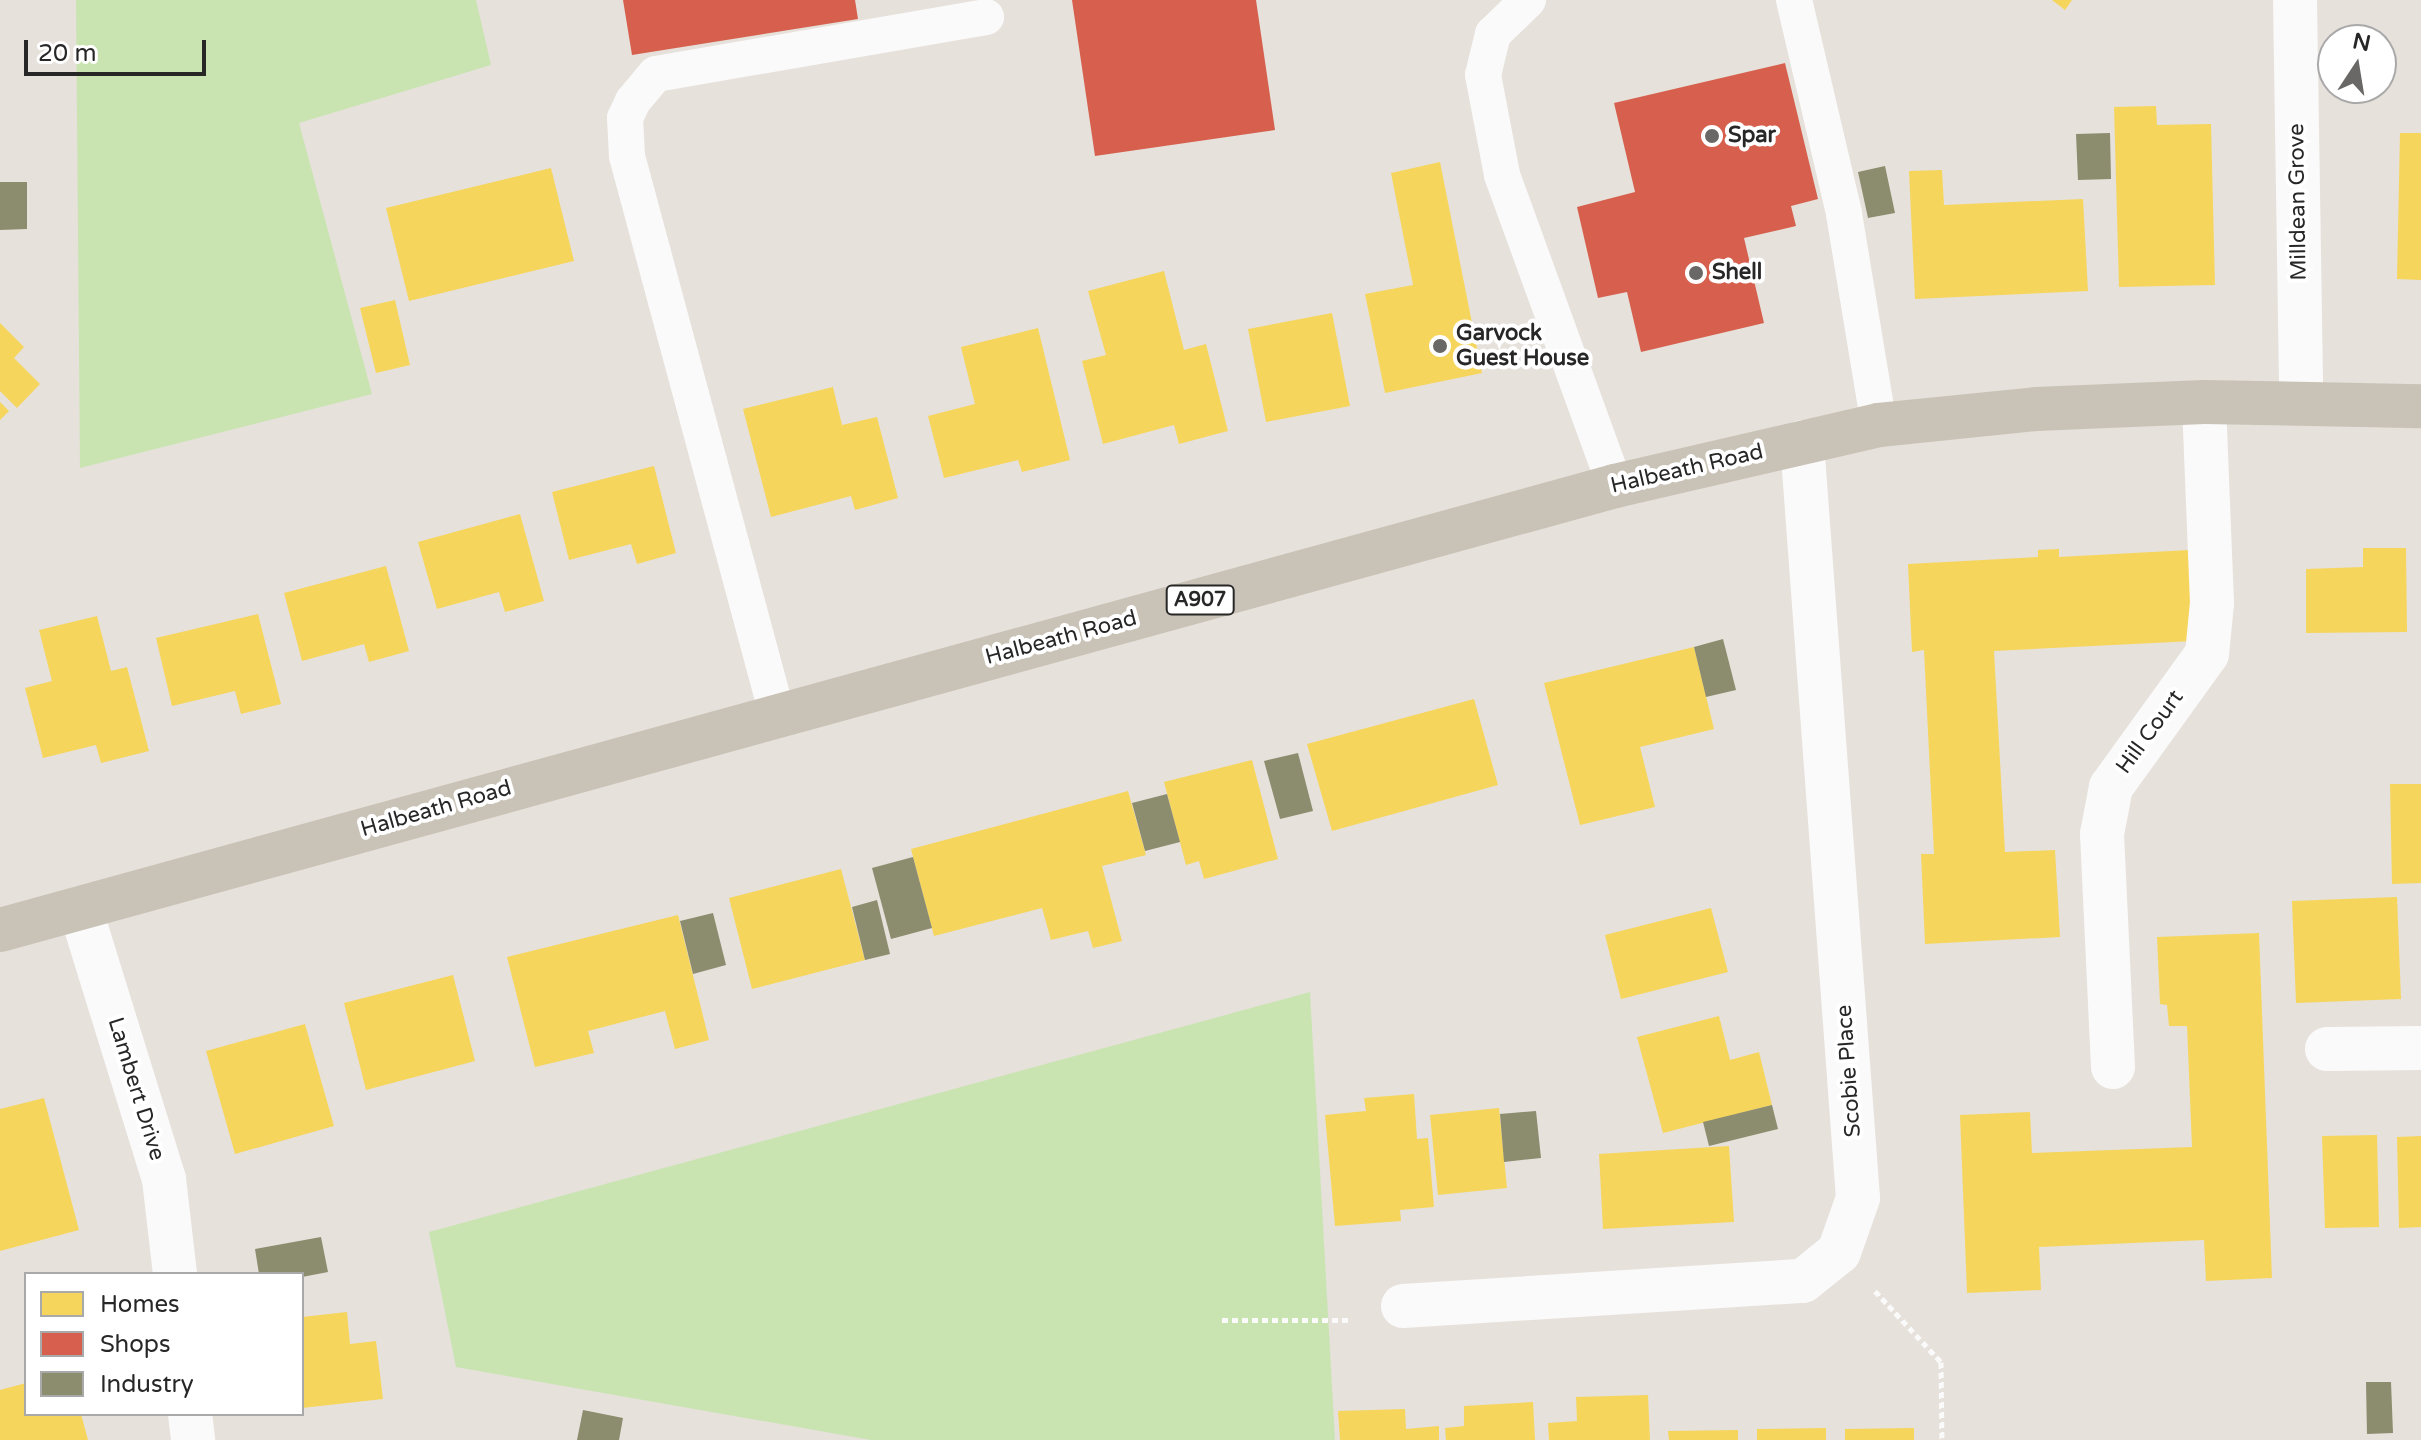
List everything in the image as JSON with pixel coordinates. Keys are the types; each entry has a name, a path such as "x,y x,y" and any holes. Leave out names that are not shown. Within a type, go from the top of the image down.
{"main road":[{"name":"Halbeath Road","path":"0,930 1615,486 1879,425 2036,409 2204,402 2421,406"}],"street":[{"name":"Milldean Grove","path":"2295,0 2301,403"},
{"name":"Hill Court","path":"2113,1067 2102,834 2111,787 2207,654 2212,603 2204,402"},
{"name":"Scobie Place","path":"1802,442 1858,1198 1839,1252"},
{"name":"Lambert Drive","path":"80,908 164,1179 175,1272"},
{"path":"2327,1049 2421,1048"},
{"path":"1403,1306 1803,1281 1839,1252"},
{"path":"190,1416 193,1440"}],"lane":[{"path":"1528,0 1493,34 1483,75 1502,175 1615,486"},
{"path":"1794,0 1844,214 1879,425"},
{"path":"777,714 627,156 625,118 633,101 656,74 986,17"}],"path":[{"path":"1839,1252 1941,1362 1942,1440"},
{"path":"1222,1320 1347,1322 1403,1306"}],"green space":[{"path":"76,0 476,0 491,65 299,123 372,394 80,468"},
{"path":"1310,992 1335,1440 871,1440 456,1367 429,1232"}],"building: Homes":[{"path":"2052,0 2072,0 2065,10"},
{"path":"2156,106 2157,125 2211,124 2215,285 2119,287 2114,107"},
{"path":"2400,133 2421,133 2421,280 2397,279"},
{"path":"1440,162 1482,373 1385,393 1365,294 1413,285 1391,173"},
{"path":"551,168 574,261 409,301 386,208"},
{"path":"1942,170 1944,205 2083,199 2088,291 1915,299 1909,171"},
{"path":"1164,271 1184,350 1206,344 1228,431 1179,444 1174,425 1103,444 1082,361 1106,355 1088,291"},
{"path":"395,300 410,365 376,373 360,308"},
{"path":"1332,313 1350,406 1266,422 1248,329"},
{"path":"0,323 24,347 14,358 40,384 17,408 0,391"},
{"path":"1038,328 1070,460 1022,472 1018,460 944,478 928,416 975,404 961,347"},
{"path":"833,387 842,425 877,417 898,498 855,510 851,496 771,517 743,409"},
{"path":"0,402 9,411 0,420"},
{"path":"654,466 676,553 637,564 631,544 569,560 552,492"},
{"path":"520,514 544,601 505,612 499,592 437,609 418,542"},
{"path":"2363,548 2406,548 2407,632 2306,633 2306,569 2363,567"},
{"path":"2059,549 2059,557 2189,550 2194,641 1994,651 2005,852 2055,850 2060,937 1925,944 1921,854 1934,854 1924,650 1912,652 1908,564 2038,557 2038,550"},
{"path":"386,566 409,651 369,662 364,644 302,661 284,593"},
{"path":"258,614 281,704 241,714 235,691 172,706 156,638"},
{"path":"97,616 111,671 127,667 149,751 101,763 96,745 43,758 25,688 52,681 39,630"},
{"path":"1694,647 1714,729 1640,747 1655,807 1580,825 1544,683"},
{"path":"1474,699 1498,785 1332,831 1307,744"},
{"path":"1252,760 1278,859 1204,879 1199,861 1186,865 1164,782"},
{"path":"2390,784 2421,784 2421,883 2392,884"},
{"path":"1128,791 1146,855 1102,866 1122,941 1093,948 1088,931 1051,940 1042,908 934,936 911,849"},
{"path":"841,869 865,960 752,989 729,898"},
{"path":"2397,897 2401,999 2296,1003 2292,901"},
{"path":"1711,908 1728,972 1621,999 1605,935"},
{"path":"678,915 709,1040 675,1049 665,1011 588,1031 594,1053 535,1067 507,957"},
{"path":"2259,933 2272,1278 2206,1281 2204,1240 2039,1247 2041,1290 1967,1293 1960,1115 2030,1112 2032,1153 2192,1147 2187,1026 2169,1026 2167,1005 2160,1004 2157,937"},
{"path":"453,975 475,1061 366,1090 344,1003"},
{"path":"1719,1016 1730,1060 1759,1052 1772,1105 1663,1133 1637,1037"},
{"path":"305,1024 334,1126 235,1154 206,1051"},
{"path":"1414,1094 1417,1139 1428,1138 1434,1207 1400,1210 1401,1221 1335,1226 1325,1115 1366,1111 1364,1098"},
{"path":"44,1098 79,1230 0,1251 0,1109"},
{"path":"1499,1108 1507,1188 1438,1195 1430,1115"},
{"path":"2377,1135 2379,1227 2325,1228 2322,1136"},
{"path":"2421,1136 2421,1227 2399,1228 2397,1137"},
{"path":"1729,1146 1734,1222 1603,1229 1599,1154"},
{"path":"347,1312 350,1344 376,1341 383,1399 304,1408 304,1317"},
{"path":"24,1384 24,1416 82,1416 88,1440 0,1440 0,1390"},
{"path":"1648,1395 1650,1440 1549,1440 1548,1423 1577,1421 1576,1397"},
{"path":"1533,1402 1535,1440 1446,1440 1445,1428 1464,1426 1464,1406"},
{"path":"1405,1409 1406,1429 1439,1426 1439,1440 1340,1440 1338,1411"},
{"path":"1826,1428 1826,1440 1757,1440 1757,1429"},
{"path":"1914,1428 1914,1440 1845,1440 1845,1429"},
{"path":"1738,1430 1738,1440 1669,1440 1668,1431"}],"building: Shops":[{"path":"623,0 855,0 858,19 632,55"},
{"path":"1072,0 1256,0 1275,130 1095,156"},
{"path":"1785,63 1818,199 1791,206 1796,226 1744,238 1764,323 1641,352 1627,292 1598,298 1577,207 1635,192 1614,103"}],"building: Industry":[{"path":"2110,133 2111,179 2078,180 2076,134"},
{"path":"1885,166 1895,213 1868,218 1858,172"},
{"path":"0,182 27,182 27,229 0,230"},
{"path":"1723,639 1736,690 1706,697 1694,647"},
{"path":"1298,753 1313,811 1280,819 1264,761"},
{"path":"1167,794 1180,842 1145,851 1132,803"},
{"path":"913,857 932,928 891,939 872,868"},
{"path":"877,900 890,954 865,960 852,907"},
{"path":"713,913 726,965 693,974 680,921"},
{"path":"1772,1105 1778,1129 1709,1146 1703,1122"},
{"path":"1536,1111 1541,1158 1504,1162 1500,1114"},
{"path":"321,1237 328,1272 304,1277 304,1272 259,1272 255,1249"},
{"path":"2366,1382 2391,1382 2393,1433 2367,1434"},
{"path":"583,1410 623,1418 619,1440 577,1440"}],"place":[{"name":"Spar","path":"1712,136"},
{"name":"Shell","path":"1696,273"},
{"name":"Garvock Guest House","path":"1440,346"}]}
